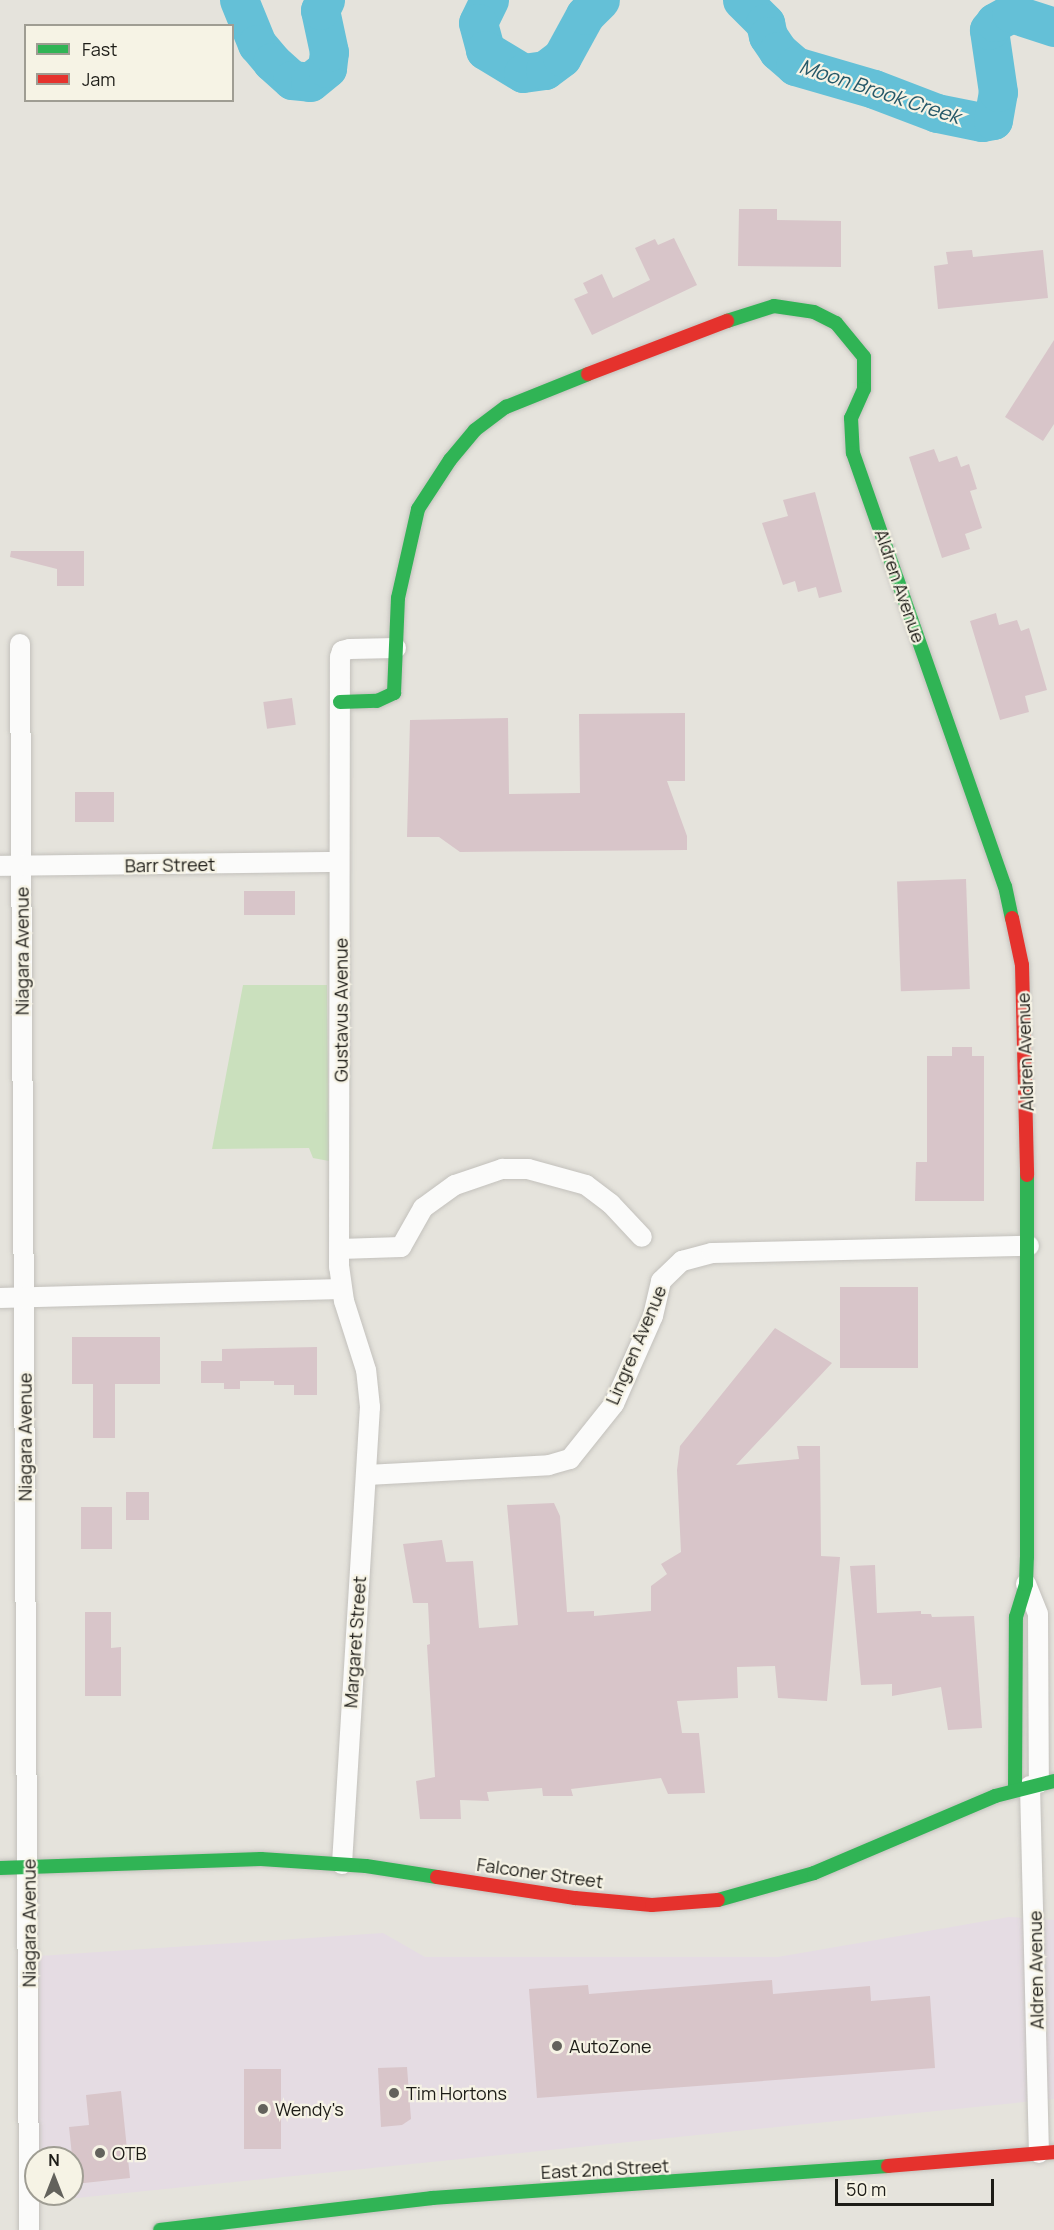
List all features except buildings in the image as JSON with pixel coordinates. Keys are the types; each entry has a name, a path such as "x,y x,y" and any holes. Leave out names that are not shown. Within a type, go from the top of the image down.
{"street":[{"name":"Aldren Avenue","path":"340,702 377,701 394,693 398,598 418,509 450,460 475,430 506,407 532,393 753,310 794,307 836,322 866,362 864,388 851,418 853,453 1005,886 1017,940 1027,1076 1029,1246 1026,1584 1038,1614 1035,1940 1047,2153"},
{"name":"Niagara Avenue","path":"20,644 29,2230"},
{"name":"Gustavus Avenue","path":"369,1420 366,1370 341,1289 340,702 342,651 396,648"},
{"name":"Barr Street","path":"0,866 339,862"},
{"path":"340,1249 401,1247 423,1208 455,1185 502,1169 528,1169 586,1185 611,1204 642,1237"},
{"name":"Lingren Avenue","path":"367,1475 549,1465 570,1459 614,1404 653,1316 661,1281 682,1261 722,1253 1029,1246"},
{"path":"0,1298 341,1289"},
{"name":"Margaret Street","path":"342,1864 369,1420"},
{"name":"Falconer Street","path":"0,1868 261,1859 342,1864 575,1898 652,1905 720,1900 787,1882 857,1857 1035,1785"},
{"name":"East 2nd Street","path":"160,2230 437,2197 744,2179 1047,2153"}],"shaded area":[{"path":"1009,1917 1054,1920 1054,2099 84,2197 84,2146 37,2146 39,1956 383,1933 425,1957 778,1957"}],"green space":[{"path":"243,985 327,985 329,1161 313,1158 309,1148 212,1149"}],"waterway":[{"name":"Moon Brook Creek","path":"239,0 257,44 272,62 292,80 310,82 327,68 329,52 320,10 325,0"},
{"name":"Moon Brook Creek","path":"489,0 478,23 485,50 523,73 545,70 562,57 585,15 600,0"},
{"name":"Moon Brook Creek","path":"742,0 765,23 768,36 778,51 795,66 874,89 937,113 982,122 993,120 998,92 989,30 995,22 1011,13 1054,27"}],"traffic: fast":[{"path":"727,321 774,306 814,312 836,323 864,357 864,389 851,418 853,453 1005,886 1012,918"},
{"path":"340,702 377,701 394,693 398,598 418,509 450,460 475,430 506,407 588,374"},
{"path":"1015,1790 1016,1617 1026,1584 1027,1557 1027,1175"},
{"path":"718,1900 814,1873 995,1796 1054,1781"},
{"path":"0,1868 261,1859 366,1866 437,1877"},
{"path":"160,2230 432,2198 888,2166"}],"traffic: jam":[{"path":"588,374 727,321"},
{"path":"1012,918 1022,965 1027,1175"},
{"path":"437,1877 575,1898 652,1905 718,1900"},
{"path":"888,2166 1054,2152"}],"place":[{"name":"AutoZone","path":"557,2046"},
{"name":"Tim Hortons","path":"394,2093"},
{"name":"Wendy's","path":"263,2109"},
{"name":"OTB","path":"100,2153"}]}
